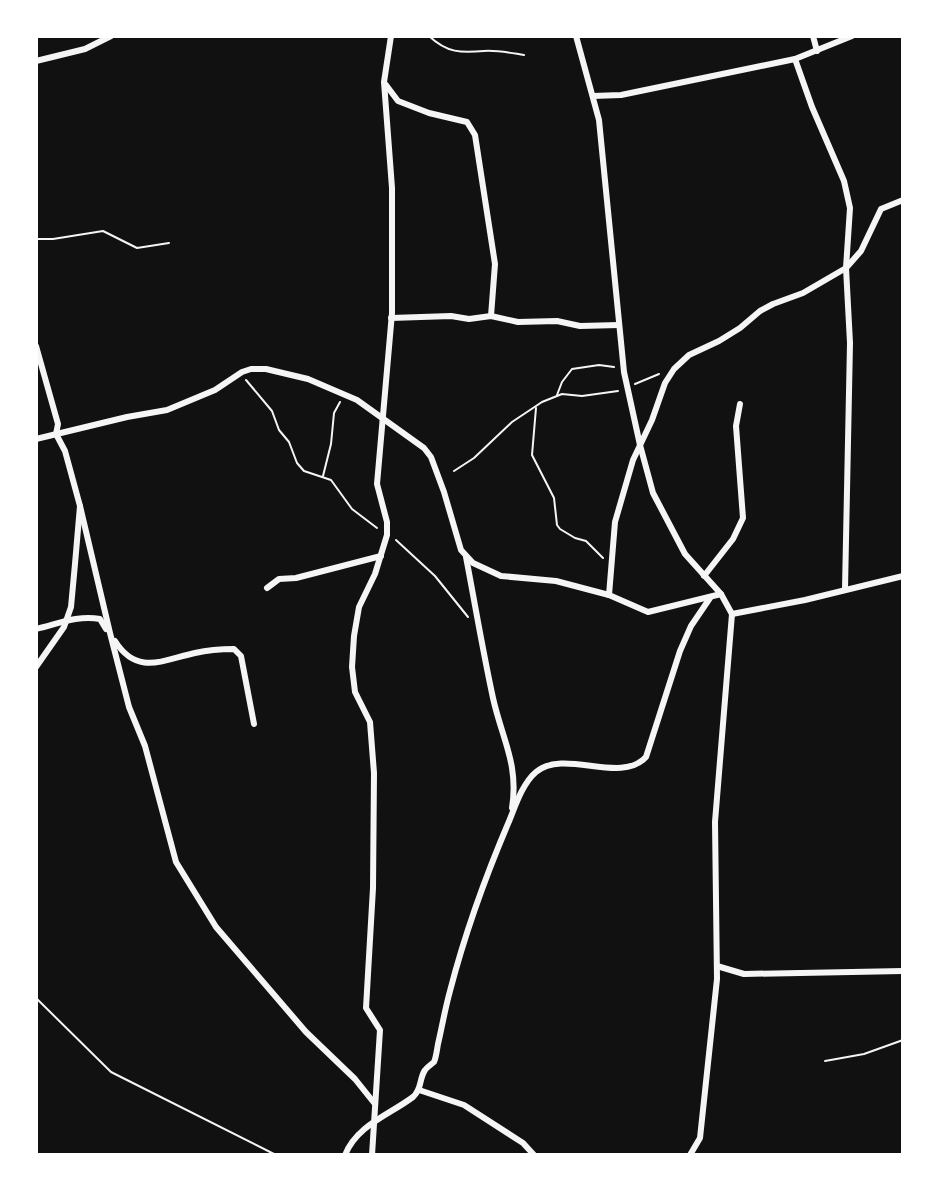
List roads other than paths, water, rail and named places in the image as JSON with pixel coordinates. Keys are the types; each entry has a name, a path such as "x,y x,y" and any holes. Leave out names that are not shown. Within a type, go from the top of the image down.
{"street":[{"path":"36,61 85,49 111,36"},
{"path":"372,1155 380,1030 366,1008 373,888 374,773 370,722 355,692 352,667 359,607 375,574 387,535 387,522 377,484 391,318 392,188 384,82 391,36"},
{"path":"576,36 599,120 624,372 640,445 653,493 685,554 721,594 732,614 715,822 717,979 700,1138 690,1155"},
{"path":"813,36 817,51"},
{"path":"593,96 621,95 795,59 852,36"},
{"path":"795,59 844,181 850,208 846,268 850,343 845,589"},
{"path":"384,82 398,101 429,113 467,122 475,135 495,264 491,316"},
{"path":"609,595 615,522 633,460 665,383 674,369 689,355 740,328 760,311 803,293 846,268 861,251 881,209 903,200"},
{"path":"391,318 451,316 469,319 491,316 518,322 619,325"},
{"path":"36,346 58,424 56,434 65,451 80,506 129,707 145,746 176,862 216,927 306,1032 355,1079 375,1104"},
{"path":"36,439 167,410 215,390 242,372 266,369 308,379 345,394 366,405 424,448 431,457 444,492 461,550 473,563 501,576 556,581 609,595 648,612 721,594"},
{"path":"704,576 733,539 743,518 736,426 740,404"},
{"path":"36,667 64,627 71,607 80,506"},
{"path":"267,588 279,579 296,578 381,556"},
{"path":"466,557 494,702 514,774 511,816"},
{"path":"732,614 903,576"},
{"path":"345,1155 356,1137 373,1122 419,1090 424,1071 434,1062 450,990 481,892 524,788 534,774 545,766 628,768 646,757 680,651 691,626 710,598"},
{"path":"36,629 66,620 100,619 121,651 137,662 153,664 198,652 234,649 241,656 254,724"},
{"path":"717,966 744,974 903,971"},
{"path":"419,1090 464,1105 523,1143 534,1155"}]}
